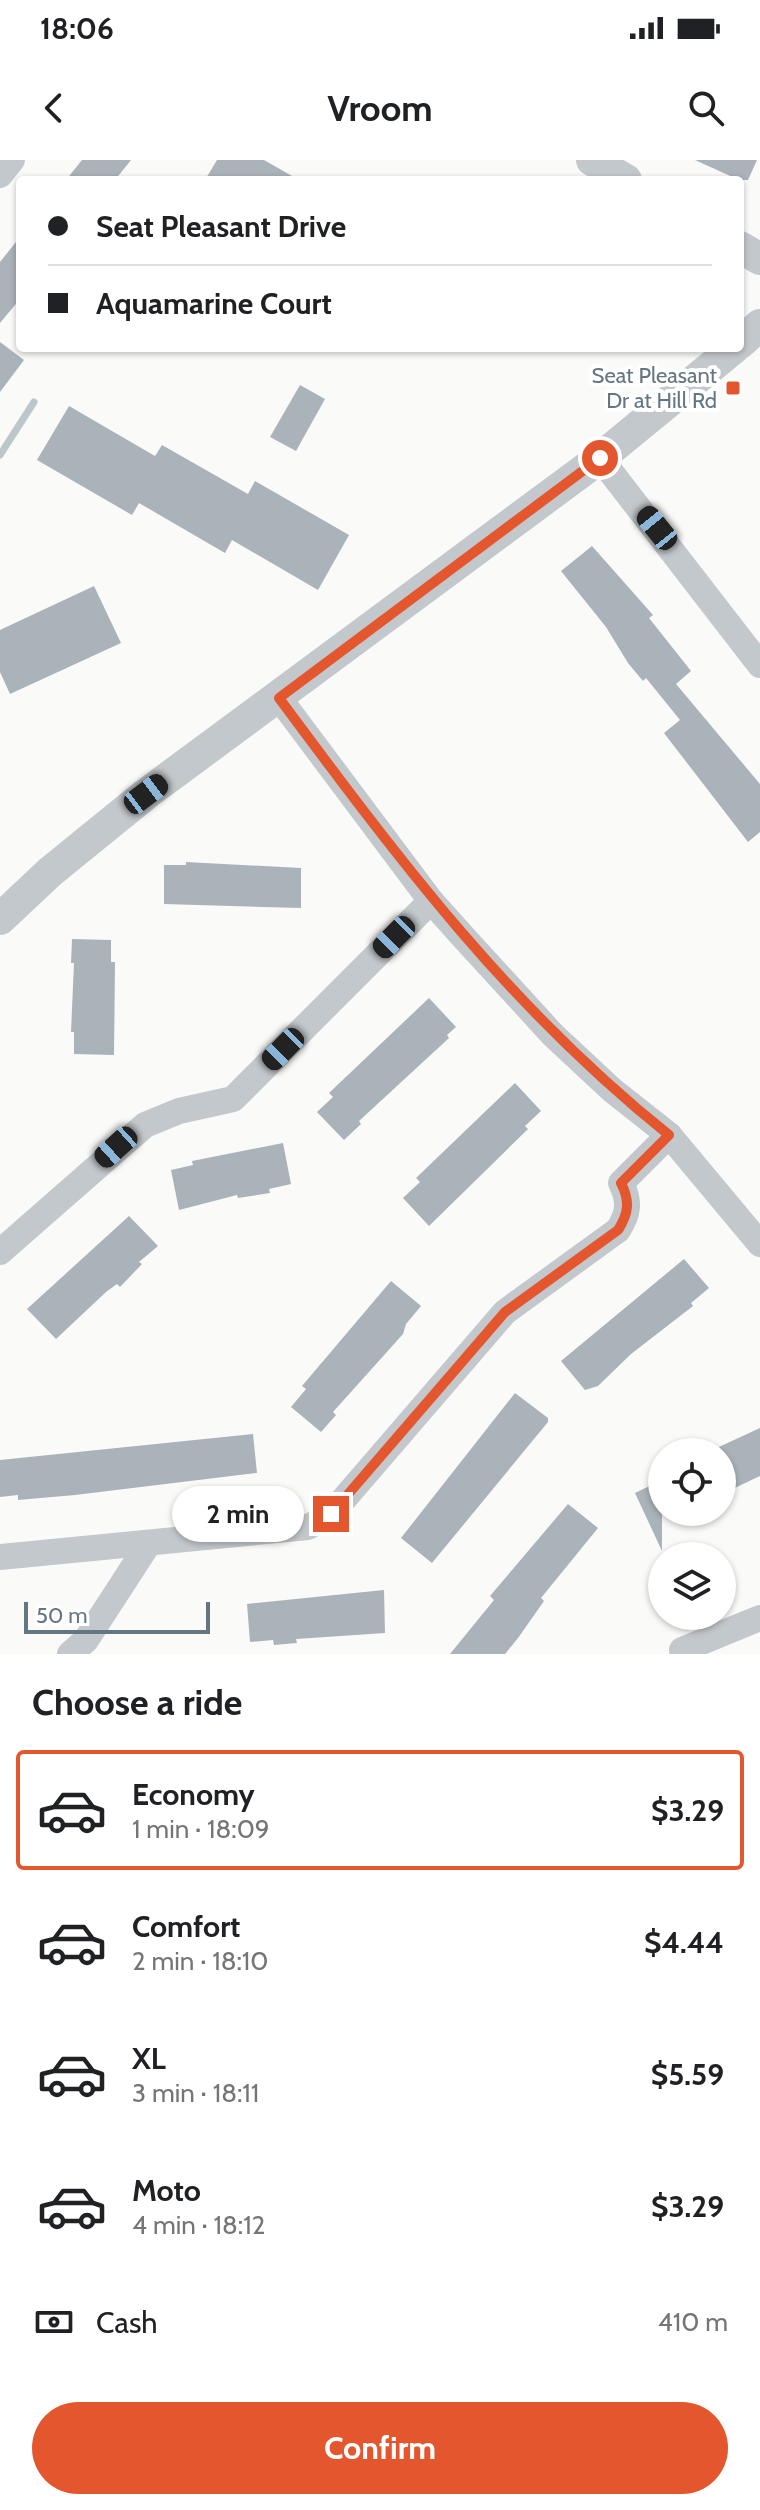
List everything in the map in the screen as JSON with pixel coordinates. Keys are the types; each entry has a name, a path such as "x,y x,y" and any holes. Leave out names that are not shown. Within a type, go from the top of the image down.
{"street":[{"path":"0,175 12,160"},
{"path":"592,160 619,176"},
{"path":"744,339 760,325"},
{"path":"0,919 134,803 600,458 729,352"},
{"path":"600,458 760,665"},
{"path":"279,698 431,901 553,1035 612,1090 669,1135 760,1244"},
{"path":"0,1252 133,1133 179,1111 233,1099 431,901"},
{"path":"0,1557 147,1546 308,1527 331,1514 505,1312 618,1230 627,1215 628,1196 621,1183 669,1135"},
{"path":"70,1654 86,1640 147,1546"},
{"path":"682,1650 760,1618"}],"building":[{"path":"82,160 131,160 118,176 69,176"},
{"path":"217,160 264,160 292,176 207,176"},
{"path":"695,160 757,160 748,180 744,180 744,176 730,176"},
{"path":"16,242 16,304 0,323 0,262"},
{"path":"0,342 24,360 0,392"},
{"path":"300,385 325,399 296,451 270,437"},
{"path":"69,406 155,456 162,445 248,494 255,481 349,535 318,590 232,540 225,553 139,503 132,515 37,460"},
{"path":"592,546 653,615 649,618 691,671 676,684 760,784 760,832 748,842 664,733 680,720 646,678 643,681 628,663 606,627 561,571"},
{"path":"94,586 121,643 10,694 0,672 0,630"},
{"path":"186,862 301,868 301,908 164,904 164,865 186,865"},
{"path":"72,939 111,940 111,962 115,962 114,1055 74,1054 74,1032 71,1032"},
{"path":"429,998 456,1027 447,1035 449,1038 359,1121 361,1124 344,1140 317,1112 333,1097 329,1093"},
{"path":"515,1083 541,1111 525,1126 528,1129 429,1226 403,1198 420,1182 416,1178"},
{"path":"283,1143 291,1184 269,1189 270,1193 238,1198 237,1195 179,1210 171,1170 193,1165 192,1161"},
{"path":"129,1216 158,1246 139,1262 142,1264 120,1287 117,1284 106,1292 56,1339 27,1309"},
{"path":"684,1259 709,1288 691,1303 693,1306 631,1354 598,1386 585,1390 561,1361"},
{"path":"391,1281 421,1306 406,1324 403,1334 333,1412 336,1415 321,1432 291,1407 306,1389 302,1386"},
{"path":"515,1393 548,1418 548,1422 432,1563 401,1538"},
{"path":"760,1428 760,1476 736,1487 736,1439"},
{"path":"253,1434 257,1473 75,1495 18,1500 18,1495 0,1497 0,1460"},
{"path":"648,1487 648,1521 635,1493"},
{"path":"568,1504 598,1528 541,1598 544,1601 518,1638 505,1654 450,1654 494,1600 490,1596"},
{"path":"650,1526 662,1526 662,1542 658,1542"},
{"path":"384,1590 385,1633 296,1639 297,1643 274,1645 273,1640 250,1642 247,1604"}],"waterway":[{"path":"0,455 34,402"}],"place":[{"name":"Seat Pleasant Dr at Hill Rd","path":"733,388"}],"route":[{"path":"331,1514 505,1312 618,1230 627,1215 628,1196 621,1183 669,1135 612,1090 553,1035 431,901 279,698 600,458"}]}
